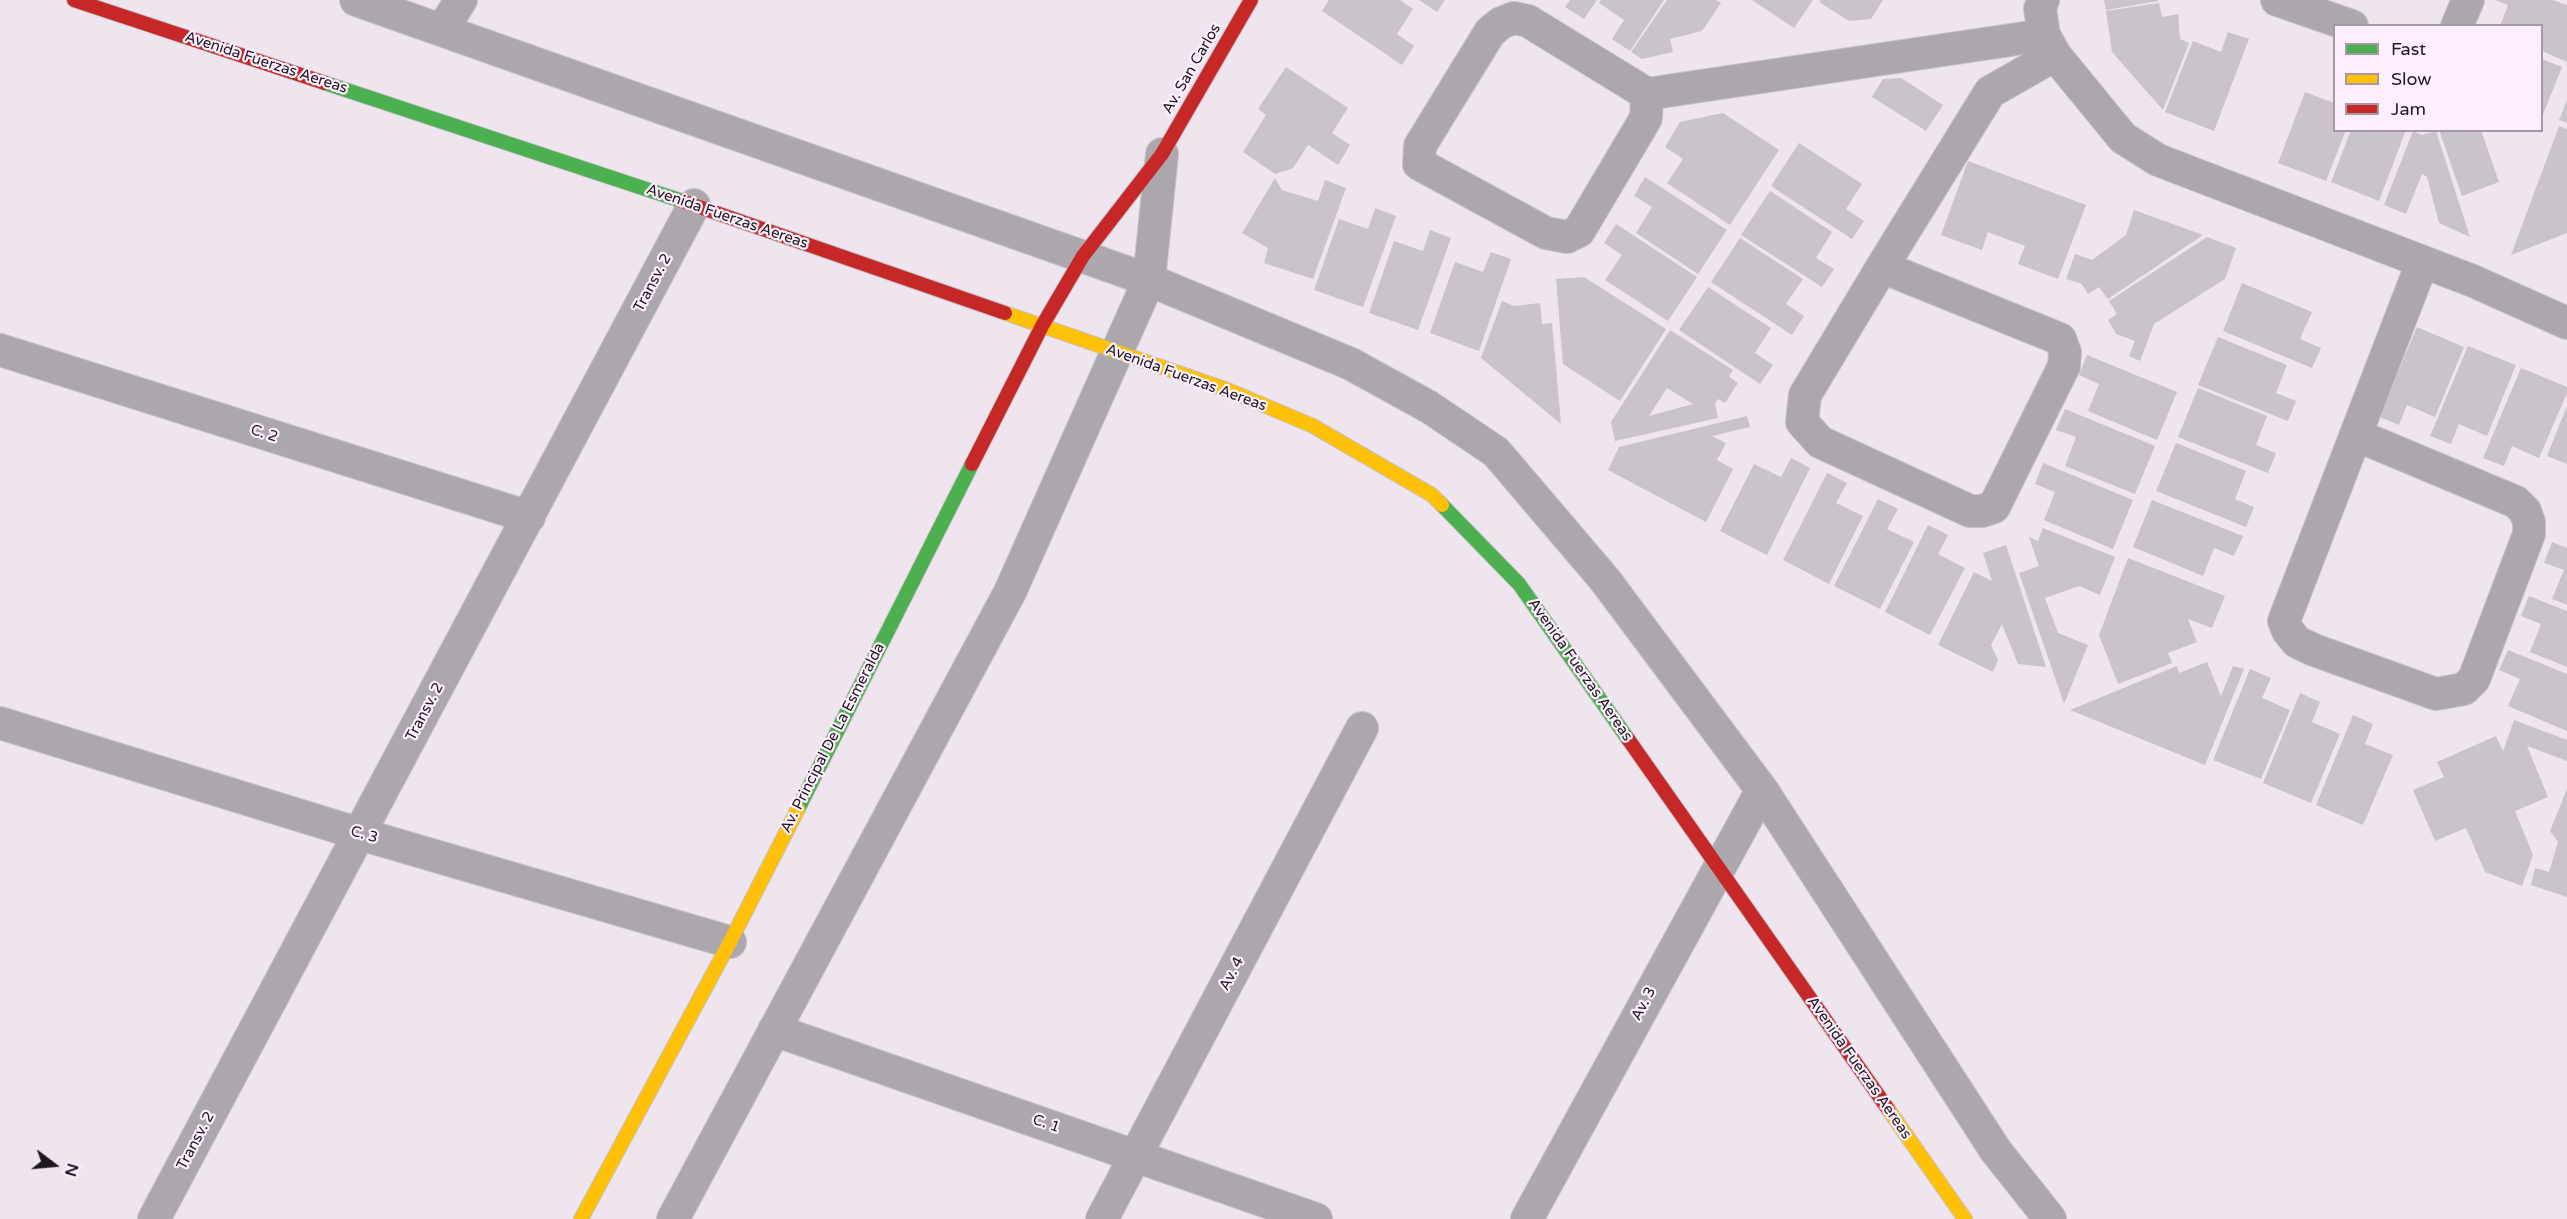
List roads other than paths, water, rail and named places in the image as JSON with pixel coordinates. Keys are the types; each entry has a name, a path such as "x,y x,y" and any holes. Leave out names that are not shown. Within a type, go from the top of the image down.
{"street":[{"name":"Avenida Fuerzas Aereas","path":"74,0 694,205 1227,390 1313,426 1432,495 1519,584 1965,1219"},
{"path":"356,0 1149,280 1351,364 1429,407 1496,452 1605,580 1762,790 1996,1151 2050,1219"},
{"path":"442,30 461,0"},
{"name":"Av. San Carlos","path":"1083,256 1162,154 1251,0"},
{"path":"2277,0 2346,24"},
{"path":"2458,24 2468,0"},
{"path":"1647,94 1646,118 1579,231 1567,237 1546,233 1419,164 1420,146 1490,32 1501,22 1514,18 1528,21 1647,94 2042,20"},
{"path":"2042,20 2123,138 2158,160 2473,281 2567,323"},
{"path":"1882,267 2060,339 2065,352 2064,366 1994,507 1982,511 1970,511 1820,442 1802,422 1805,395 1882,267 1990,92 2042,20"},
{"path":"673,1219 1010,592 1149,280 1162,154"},
{"name":"Transv. 2","path":"154,1219 694,205"},
{"name":"Av. Principal De La Esmeralda","path":"581,1219 730,942 1042,326 1083,256"},
{"path":"2356,435 2516,502 2525,511 2529,522 2529,534 2474,679 2464,689 2436,694 2314,650 2297,642 2288,632 2284,621 2422,262"},
{"name":"C. 2","path":"0,350 529,517"},
{"name":"C. 3","path":"0,723 360,834 730,942"},
{"name":"Av. 4","path":"1102,1219 1362,728"},
{"name":"Av. 3","path":"1527,1219 1762,790"},
{"name":"C. 1","path":"774,1030 1316,1219"}]}
